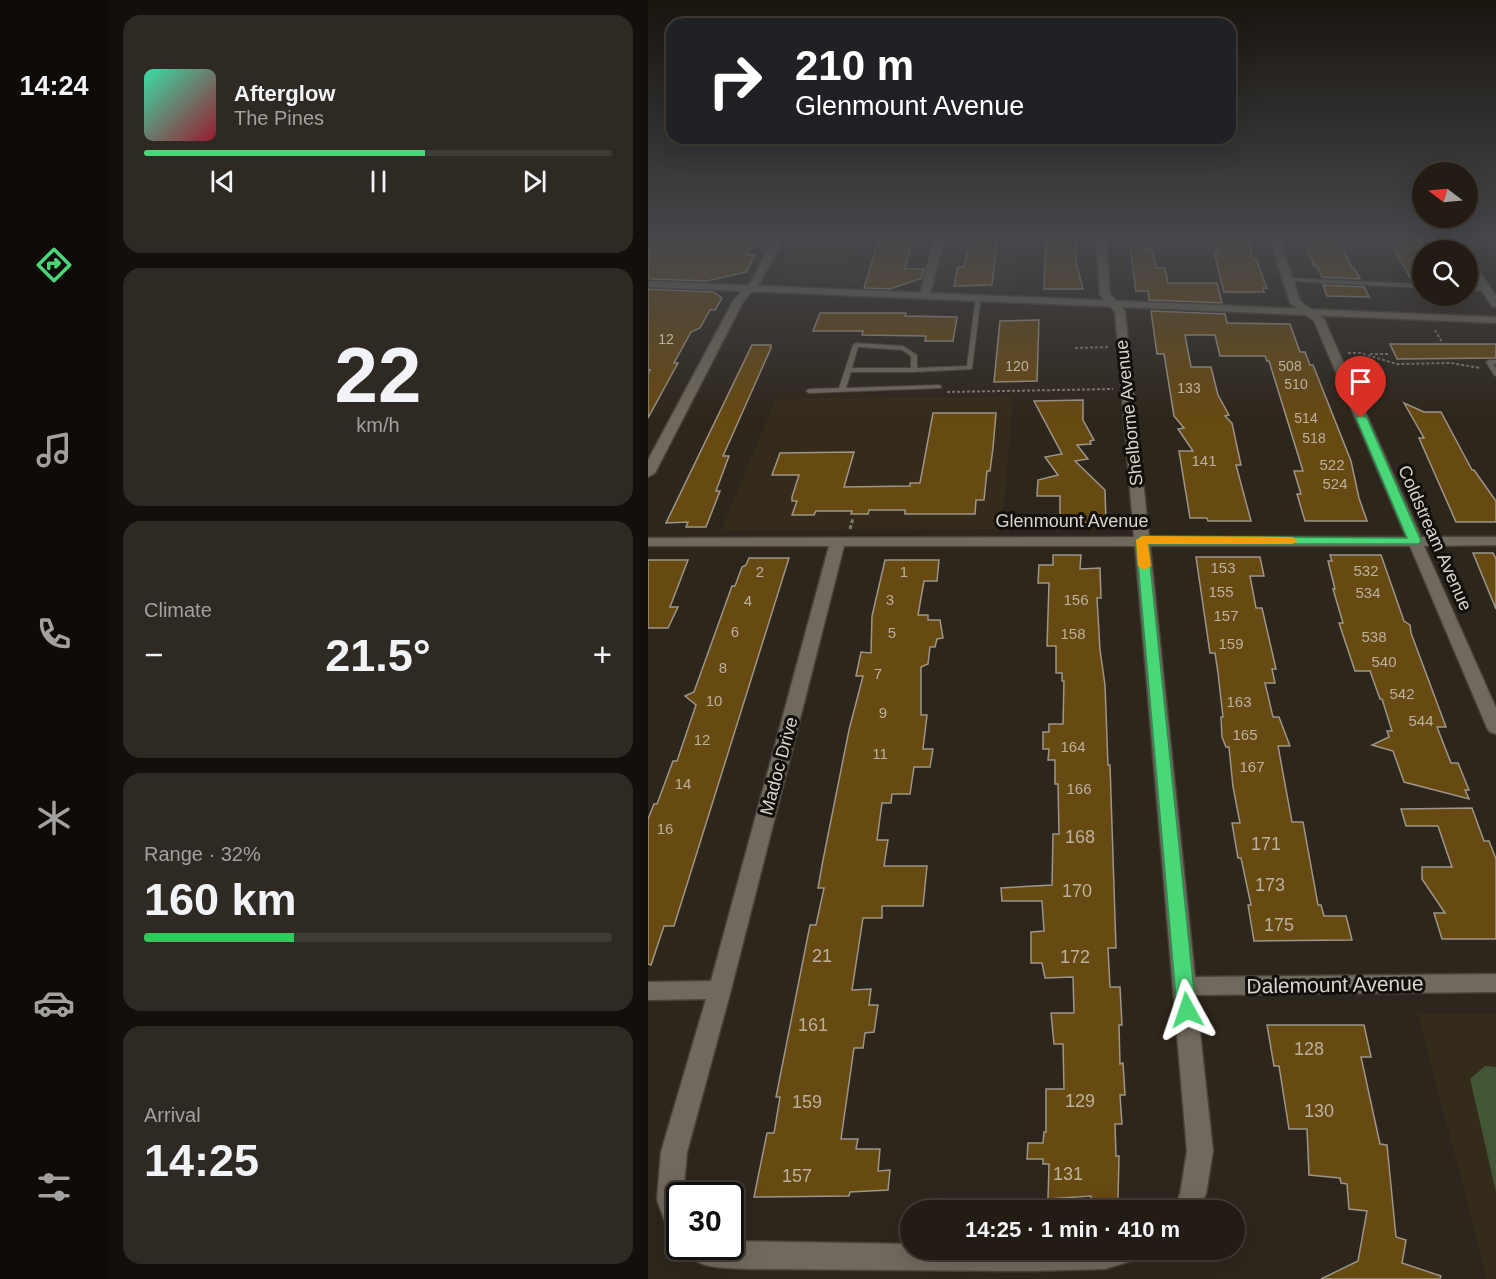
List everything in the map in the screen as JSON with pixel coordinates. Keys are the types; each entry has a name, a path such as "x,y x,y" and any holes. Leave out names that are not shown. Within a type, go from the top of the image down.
{"street":[{"path":"648,473 740,299"},
{"path":"1030,299 1496,320"},
{"name":"Shelborne Avenue","path":"1109,299 1120,311 1185,986"},
{"name":"Coldstream Avenue","path":"1294,299 1295,303 1319,319 1496,728"},
{"name":"Glenmount Avenue","path":"648,542 1496,541"},
{"name":"Madoc Drive","path":"720,990 838,542"},
{"name":"Dalemount Avenue","path":"1185,986 1496,983"},
{"path":"1185,986 1200,1151 1194,1194 1191,1200"},
{"path":"648,991 720,990 674,1152 672,1182"},
{"path":"744,1256 900,1257"}],"lane":[{"path":"848,370 970,368 978,299"},
{"path":"842,390 856,345 903,348 914,355 914,370"},
{"path":"809,391 939,387"}],"path":[{"path":"1075,348 1122,347"},
{"path":"1333,352 1388,354"},
{"path":"1364,354 1397,364 1451,363 1472,368 1495,368"},
{"path":"939,387 945,392 1126,389"}],"shaded area":[{"path":"1013,397 1002,529 721,530 776,399"},
{"path":"1418,1014 1496,1014 1496,1279 1487,1279"}],"green space":[{"path":"1485,1066 1496,1067 1496,1192 1470,1079"}],"building":[{"path":"648,299 722,299 715,310 710,310 700,328 691,332 674,363 678,363 648,418 648,374 650,370 648,370"},
{"path":"1221,299 1222,303 1149,300"},
{"path":"1151,311 1225,314 1227,323 1290,324 1300,352 1305,352 1310,365 1313,365 1351,461 1359,498 1367,521 1305,521 1297,494 1301,494 1294,471 1303,471 1269,361 1265,356 1220,356 1215,335 1185,335 1191,367 1211,367 1218,395 1229,415 1225,416 1232,423 1241,465 1236,465 1251,521 1208,521 1207,518 1190,518 1179,451 1193,451 1178,429 1184,428 1174,416 1164,354 1157,354"},
{"path":"820,313 906,313 905,316 957,317 953,341 925,341 926,336 862,335 863,331 813,331"},
{"path":"1039,320 1037,381 994,382 1000,321"},
{"path":"1390,344 1496,344 1496,358 1397,359"},
{"path":"752,345 771,345 771,348 723,456 729,456 716,491 720,491 706,527 686,527 688,522 666,523"},
{"path":"1083,400 1083,420 1094,440 1090,441 1091,444 1077,445 1088,459 1075,461 1105,490 1106,523 1060,523 1060,496 1037,496 1038,480 1058,475 1045,457 1062,454 1034,401"},
{"path":"1404,403 1424,412 1441,412 1472,470 1496,501 1496,522 1456,522 1419,438 1424,438"},
{"path":"933,413 996,413 990,471 987,471 984,500 976,500 975,514 905,514 905,510 869,510 868,514 851,514 852,511 816,511 814,515 792,515 797,501 792,501 792,497 799,475 772,475 780,453 854,452 844,487 910,486 910,483 920,483"},
{"path":"1473,553 1493,553 1496,559 1496,609"},
{"path":"1053,555 1081,555 1080,569 1100,568 1101,598 1097,598 1105,685 1108,765 1110,765 1116,948 1108,948 1110,987 1120,987 1122,1025 1119,1025 1120,1064 1123,1063 1125,1095 1120,1095 1122,1124 1115,1124 1116,1156 1119,1156 1118,1199 1091,1199 1091,1196 1048,1199 1049,1164 1043,1164 1043,1159 1027,1159 1028,1143 1043,1143 1044,1132 1046,1132 1046,1089 1064,1089 1063,1044 1054,1044 1051,1013 1074,1013 1073,977 1045,978 1042,963 1031,963 1031,932 1044,931 1042,901 1002,901 1001,888 1052,885 1053,834 1059,834 1058,784 1055,784 1055,760 1048,760 1049,749 1043,749 1043,732 1049,732 1049,724 1063,724 1064,681 1062,681 1062,673 1056,673 1056,646 1047,646 1049,583 1038,583 1039,565 1053,565"},
{"path":"1330,555 1381,555 1404,621 1410,625 1446,727 1437,727 1451,763 1458,763 1469,790 1465,790 1469,799 1404,782 1393,751 1372,745 1389,737 1387,731 1392,731 1370,671 1355,671 1339,623 1343,623 1333,589 1335,589 1328,561 1332,561"},
{"path":"1196,557 1260,557 1264,576 1250,576 1256,608 1262,608 1276,669 1272,669 1275,683 1265,683 1273,717 1279,717 1290,746 1278,746 1292,822 1303,822 1318,905 1321,905 1324,916 1346,916 1352,940 1254,941 1248,905 1251,905 1241,858 1238,858 1232,823 1240,823 1229,747 1226,747 1222,737 1221,717 1223,717 1215,653 1210,653"},
{"path":"749,558 789,558 674,926 664,926 651,965 648,964 648,819 654,804 657,804 673,761 677,761 696,705 685,696 694,692 732,586 735,586 742,567 746,565"},
{"path":"648,560 688,560 670,607 678,607 668,628 648,628"},
{"path":"885,560 939,560 937,581 924,581 918,615 928,615 928,620 940,620 943,638 937,639 935,647 930,647 928,664 921,667 921,715 927,715 923,749 933,749 930,767 914,767 910,794 892,794 891,803 882,803 877,840 888,840 884,866 927,866 923,906 882,906 882,918 863,918 852,990 871,989 869,1005 878,1005 874,1032 865,1033 863,1048 854,1048 841,1139 858,1139 856,1149 880,1149 878,1171 890,1170 888,1190 850,1192 849,1196 754,1197 767,1133 774,1133 780,1097 776,1097 810,925 816,925 824,888 818,888 823,860 849,730 863,676 856,676 861,652 871,653 872,616"},
{"path":"1472,808 1484,841 1489,841 1496,859 1496,939 1442,939 1434,913 1445,913 1422,879 1422,867 1452,867 1438,826 1406,826 1401,809"},
{"path":"1267,1025 1364,1025 1371,1057 1361,1057 1380,1144 1387,1145 1396,1237 1406,1240 1402,1263 1441,1276 1440,1279 1321,1279 1358,1261 1367,1211 1349,1209 1347,1184 1341,1183 1340,1178 1309,1175 1307,1129 1289,1129 1279,1066 1274,1066"}],"slow traffic":[{"path":"1144,566 1142,540 1292,541"}],"route":[{"path":"1187,1010 1142,540 1415,541 1361,418"}]}
